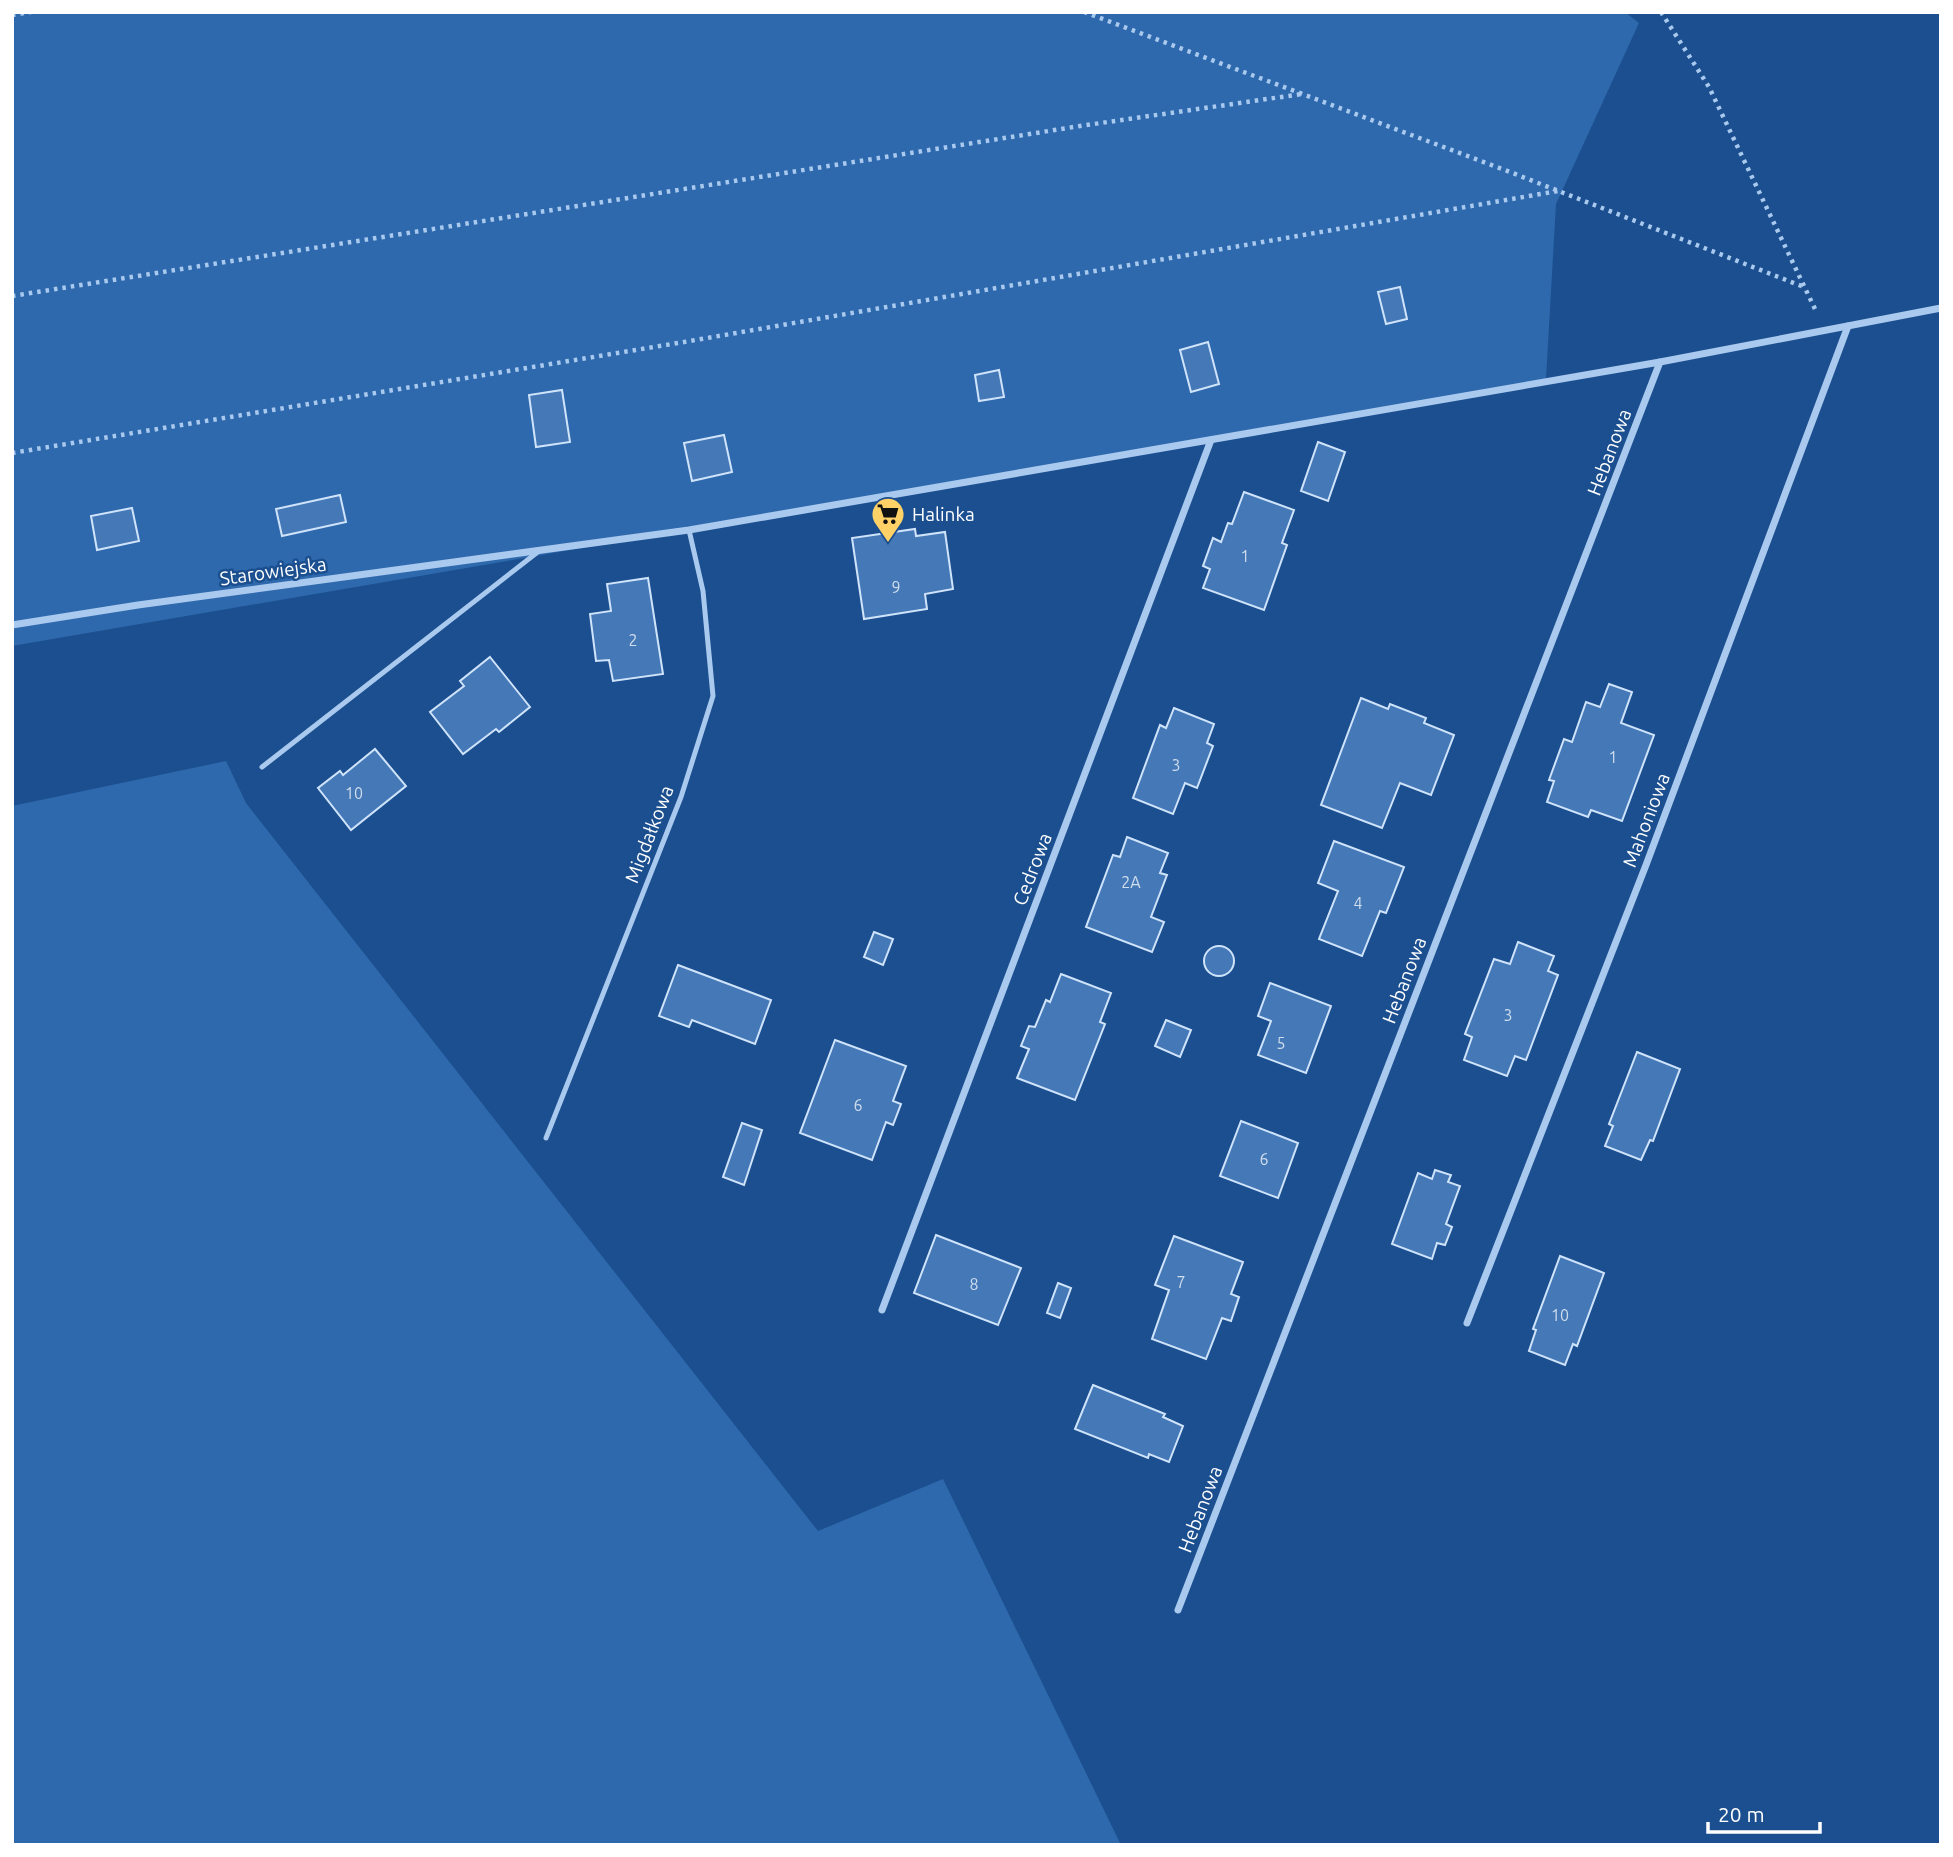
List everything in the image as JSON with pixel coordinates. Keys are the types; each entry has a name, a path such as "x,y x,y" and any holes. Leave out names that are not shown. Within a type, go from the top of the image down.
{"street":[{"name":"Starowiejska","path":"12,625 138,605 688,530 1660,362 1941,308"},
{"name":"Mahoniowa","path":"1467,1323 1646,865 1849,326"},
{"name":"Hebanowa","path":"1178,1610 1660,362"},
{"name":"Cedrowa","path":"882,1310 1212,440"}],"lane":[{"name":"Migdałkowa","path":"546,1138 681,797 713,696 703,591 688,530"},
{"path":"262,767 539,551"}],"path":[{"path":"12,15 31,12"},
{"path":"1084,12 1804,287"},
{"path":"1661,12 1709,87 1824,330"},
{"path":"12,296 1080,126 1302,94"},
{"path":"12,453 684,342 1558,191"}],"shaded area":[{"path":"12,12 1625,12 1639,23 1556,204 1546,379 1211,440 12,646"},
{"path":"226,761 246,803 818,1531 943,1479 1121,1845 12,1845 12,806"}],"building":[{"path":"1400,287 1407,319 1386,324 1378,292"},
{"path":"1208,342 1219,384 1191,392 1180,350"},
{"path":"999,370 1004,397 979,401 975,375"},
{"path":"562,390 570,442 536,447 529,395"},
{"path":"724,435 732,472 692,481 684,443"},
{"path":"1318,442 1345,452 1328,501 1301,491"},
{"path":"1244,492 1294,510 1282,543 1287,545 1264,610 1203,588 1210,569 1203,566 1213,538 1221,542 1228,523 1232,524"},
{"path":"340,495 346,522 282,536 276,509"},
{"path":"132,508 139,541 97,550 91,516"},
{"path":"915,529 916,536 945,532 953,589 925,594 927,609 864,619 852,538"},
{"path":"648,578 663,674 613,681 609,660 596,661 590,614 611,611 607,584"},
{"path":"490,657 530,707 499,732 496,729 463,754 430,712 464,686 460,681"},
{"path":"1609,684 1632,692 1621,723 1654,735 1622,821 1591,810 1588,817 1547,802 1554,781 1549,780 1564,739 1572,742 1586,702 1600,707"},
{"path":"1361,698 1388,709 1390,704 1426,718 1424,723 1454,735 1431,795 1400,783 1382,828 1321,805"},
{"path":"1174,708 1214,724 1207,743 1213,746 1197,788 1185,783 1173,814 1133,798 1160,725 1166,728"},
{"path":"375,749 406,786 351,830 318,788 340,771 343,775"},
{"path":"1127,837 1168,853 1160,873 1167,875 1151,917 1164,922 1152,952 1086,927 1113,855 1120,857"},
{"path":"1334,841 1404,867 1386,913 1380,911 1362,956 1319,939 1338,891 1318,883"},
{"path":"874,932 893,939 883,965 864,957"},
{"path":"1518,942 1554,956 1548,971 1558,975 1526,1060 1515,1056 1507,1076 1464,1060 1472,1037 1465,1034 1494,959 1510,964"},
{"path":"1219,946 1230,950 1234,961 1230,972 1219,976 1208,972 1204,961 1208,950"},
{"path":"678,965 771,1000 755,1044 692,1020 689,1027 659,1016"},
{"path":"1061,974 1111,993 1100,1022 1105,1024 1075,1100 1017,1078 1029,1049 1021,1046 1029,1026 1035,1027 1046,1000 1050,1002"},
{"path":"1270,983 1331,1006 1306,1073 1258,1055 1271,1021 1258,1016"},
{"path":"1166,1020 1191,1030 1180,1057 1155,1046"},
{"path":"835,1040 906,1066 893,1101 901,1104 893,1125 886,1122 872,1160 800,1133"},
{"path":"1637,1052 1680,1069 1653,1141 1650,1140 1641,1160 1605,1146 1613,1126 1609,1124"},
{"path":"1241,1121 1298,1143 1278,1198 1220,1176"},
{"path":"742,1123 762,1130 744,1185 723,1177"},
{"path":"1435,1170 1451,1175 1448,1182 1460,1186 1446,1224 1452,1227 1445,1245 1437,1243 1432,1259 1392,1244 1418,1173 1432,1179"},
{"path":"936,1235 1021,1268 998,1325 914,1293"},
{"path":"1174,1236 1243,1262 1231,1294 1239,1297 1231,1321 1222,1318 1206,1359 1152,1339 1169,1290 1155,1285"},
{"path":"1560,1256 1604,1273 1577,1346 1573,1344 1565,1365 1529,1351 1536,1330 1533,1329"},
{"path":"1058,1283 1071,1288 1060,1318 1047,1313"},
{"path":"1093,1385 1165,1414 1163,1417 1183,1426 1169,1462 1149,1454 1148,1458 1075,1429"}],"place":[{"name":"Halinka","path":"888,544"}]}
